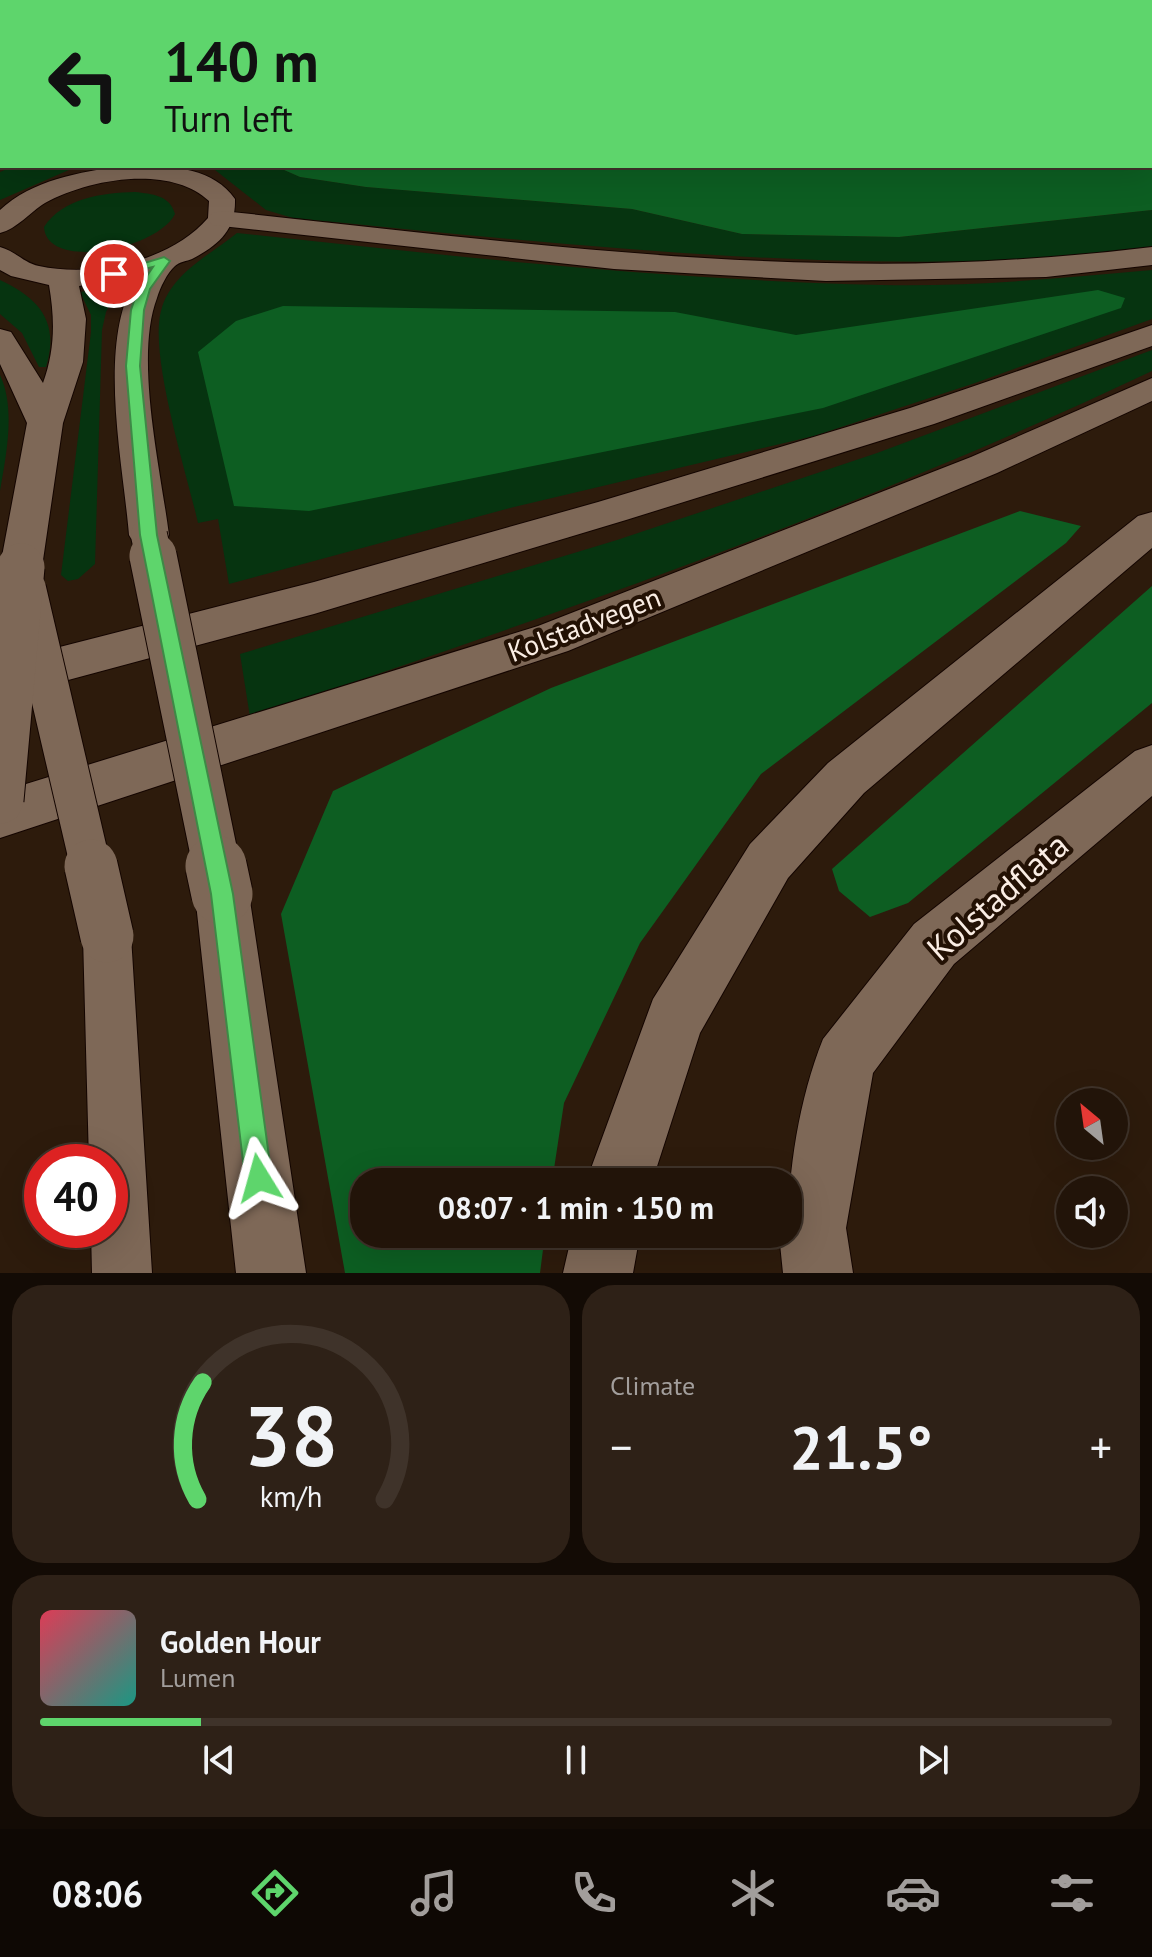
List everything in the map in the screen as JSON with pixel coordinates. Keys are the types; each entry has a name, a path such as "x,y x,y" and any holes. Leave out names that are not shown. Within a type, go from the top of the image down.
{"street":[{"path":"0,256 21,270 63,277 114,274 164,261 202,241 222,219 222,199 204,184 174,170 95,173 43,193 4,217"},
{"path":"222,219 614,260 826,272 1046,268 1152,256"},
{"path":"164,261 144,289 137,310 133,366 149,535 222,894 271,1273"},
{"path":"0,800 21,567 45,423 67,362 70,319 63,277"},
{"path":"0,681 314,598 626,506 922,416 1152,335"},
{"path":"0,339 15,361 45,423"},
{"name":"Kolstadvegen","path":"0,815 552,639 984,465 1152,388"},
{"path":"624,1168 674,1020 769,861 846,778 1152,526"},
{"name":"Kolstadflata","path":"818,1273 812,1228 845,1061 934,944 1152,766"},
{"path":"598,1273 603,1248"}],"lane":[{"path":"21,567 107,936 122,1273"}],"green space":[{"path":"9,168 73,168 0,200 0,172"},
{"path":"213,168 280,168 300,177 366,187 632,209 742,234 899,237 1152,210 1152,247 1069,257 986,261 819,260 556,243 293,218 266,210"},
{"path":"280,168 1152,168 1152,210 899,237 742,234 632,209 366,187 300,177"},
{"path":"135,192 165,199 175,214 165,226 148,237 104,250 82,252 63,249 50,241 44,227 72,203 97,196"},
{"path":"237,233 558,266 800,282 949,285 1152,270 1152,319 975,383 814,436 514,507 229,584 218,519 198,523 165,385 159,331 161,311 173,286 192,266"},
{"path":"0,280 26,295 43,313 50,337 46,367 39,367 22,333 0,314"},
{"path":"120,286 106,312 102,330 95,564 78,579 68,581 61,575 91,332 91,315 80,292"},
{"path":"1098,290 1125,298 1121,308 823,408 309,511 234,506 198,352 236,321 283,306 675,312 796,335"},
{"path":"1152,350 1152,371 931,469 706,558 250,717 240,654 617,540 877,453"},
{"path":"0,375 9,417 0,491"},
{"path":"1020,511 1081,526 1066,543 761,774 640,943 564,1103 554,1168 350,1168 350,1248 543,1248 540,1273 345,1273 281,914 333,791 551,688"},
{"path":"1152,586 1152,703 908,903 870,917 839,891 832,869"}],"route":[{"path":"114,274 164,261 144,289 137,310 133,366 149,535 222,894 259,1178"}]}
